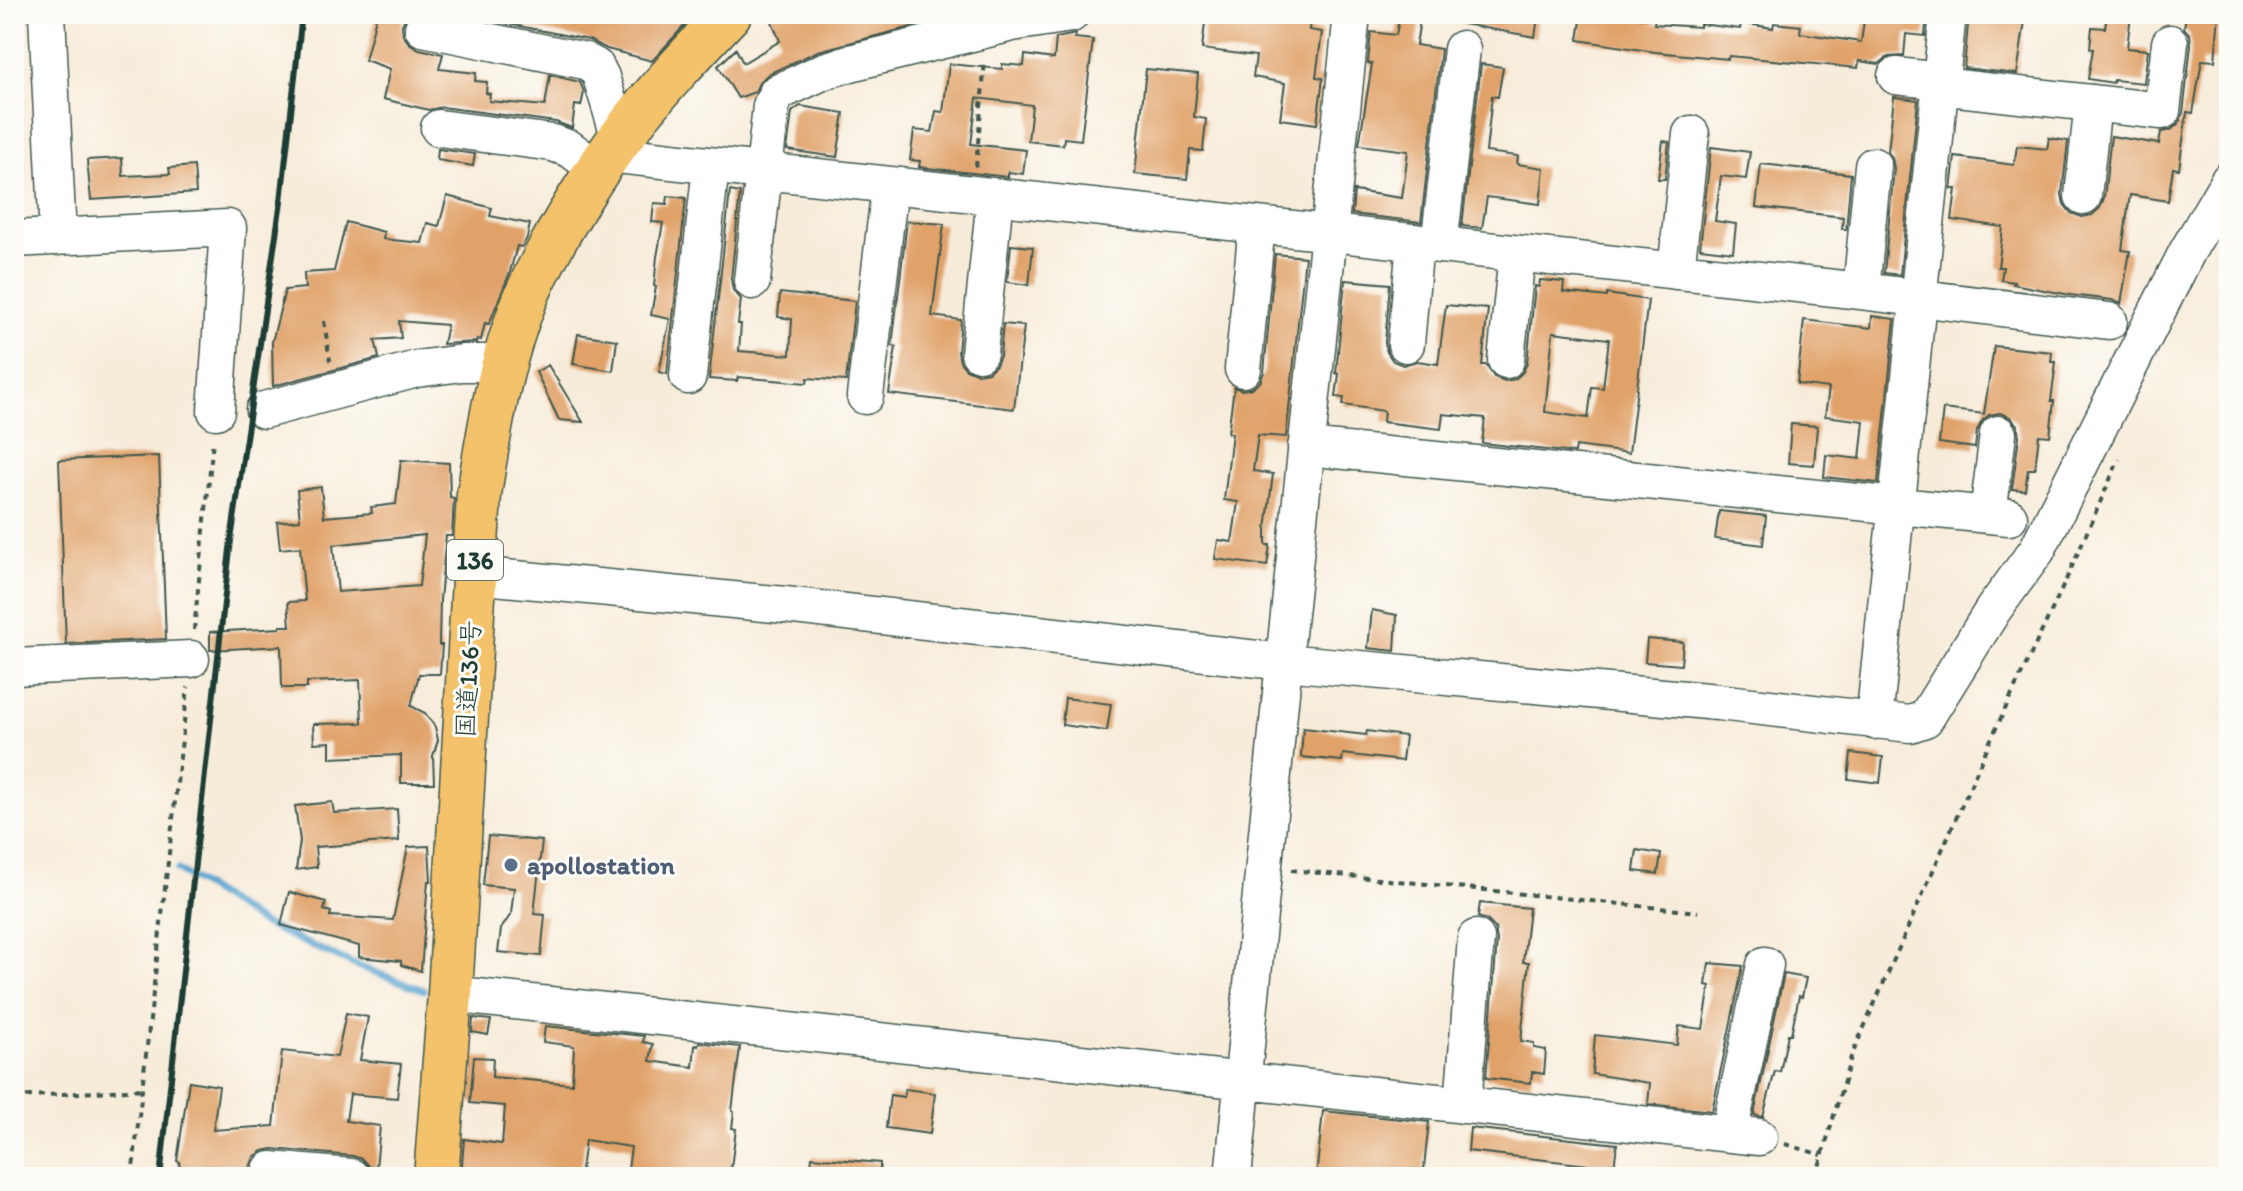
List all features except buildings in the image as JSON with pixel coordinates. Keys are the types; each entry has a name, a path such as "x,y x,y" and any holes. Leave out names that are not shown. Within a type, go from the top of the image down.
{"highway":[{"name":"国道136号","path":"436,1177 450,994 479,494 490,422 505,363 534,278 609,154 675,71 729,14"}],"street":[{"path":"47,14 58,237"},
{"path":"1233,1177 1352,14"},
{"path":"1874,721 1948,14"},
{"path":"752,281 771,106 777,93 824,71 1012,23 1059,15"},
{"path":"423,28 585,61 596,67 601,77 609,154"},
{"path":"1896,76 2162,111 2170,43"},
{"path":"1406,344 1462,49"},
{"path":"2083,196 2093,103"},
{"path":"439,128 553,143 570,149 711,166 1861,291 2109,321"},
{"path":"1676,271 1691,134"},
{"path":"688,376 711,166"},
{"path":"1861,291 1873,166"},
{"path":"474,575 785,605 1284,662 1718,702 1910,724 1925,719 1936,704 1993,610 2037,550 2158,307 2229,180"},
{"path":"865,396 890,186"},
{"path":"979,353 985,196"},
{"path":"1243,369 1257,225"},
{"path":"14,239 228,228 216,411"},
{"path":"1506,360 1517,254"},
{"path":"264,410 417,369 462,363 505,363"},
{"path":"1306,447 1999,516 1998,434"},
{"path":"14,667 191,659"},
{"path":"1463,1105 1476,938"},
{"path":"450,994 1744,1136 1765,965"},
{"path":"271,1170 351,1177"}],"path":[{"path":"985,196 987,29"},
{"path":"324,321 335,391"},
{"path":"132,1177 216,411"},
{"path":"1816,1177 1851,1057 1980,764 2066,580"},
{"path":"1264,867 1698,912"},
{"path":"14,1097 143,1089"},
{"path":"1744,1136 1822,1155"}],"waterway":[{"path":"178,870 263,924 360,967 424,990"}],"railway":[{"path":"160,1177 231,540 281,201 302,14"}],"place":[{"name":"apollostation","path":"511,865"}]}
